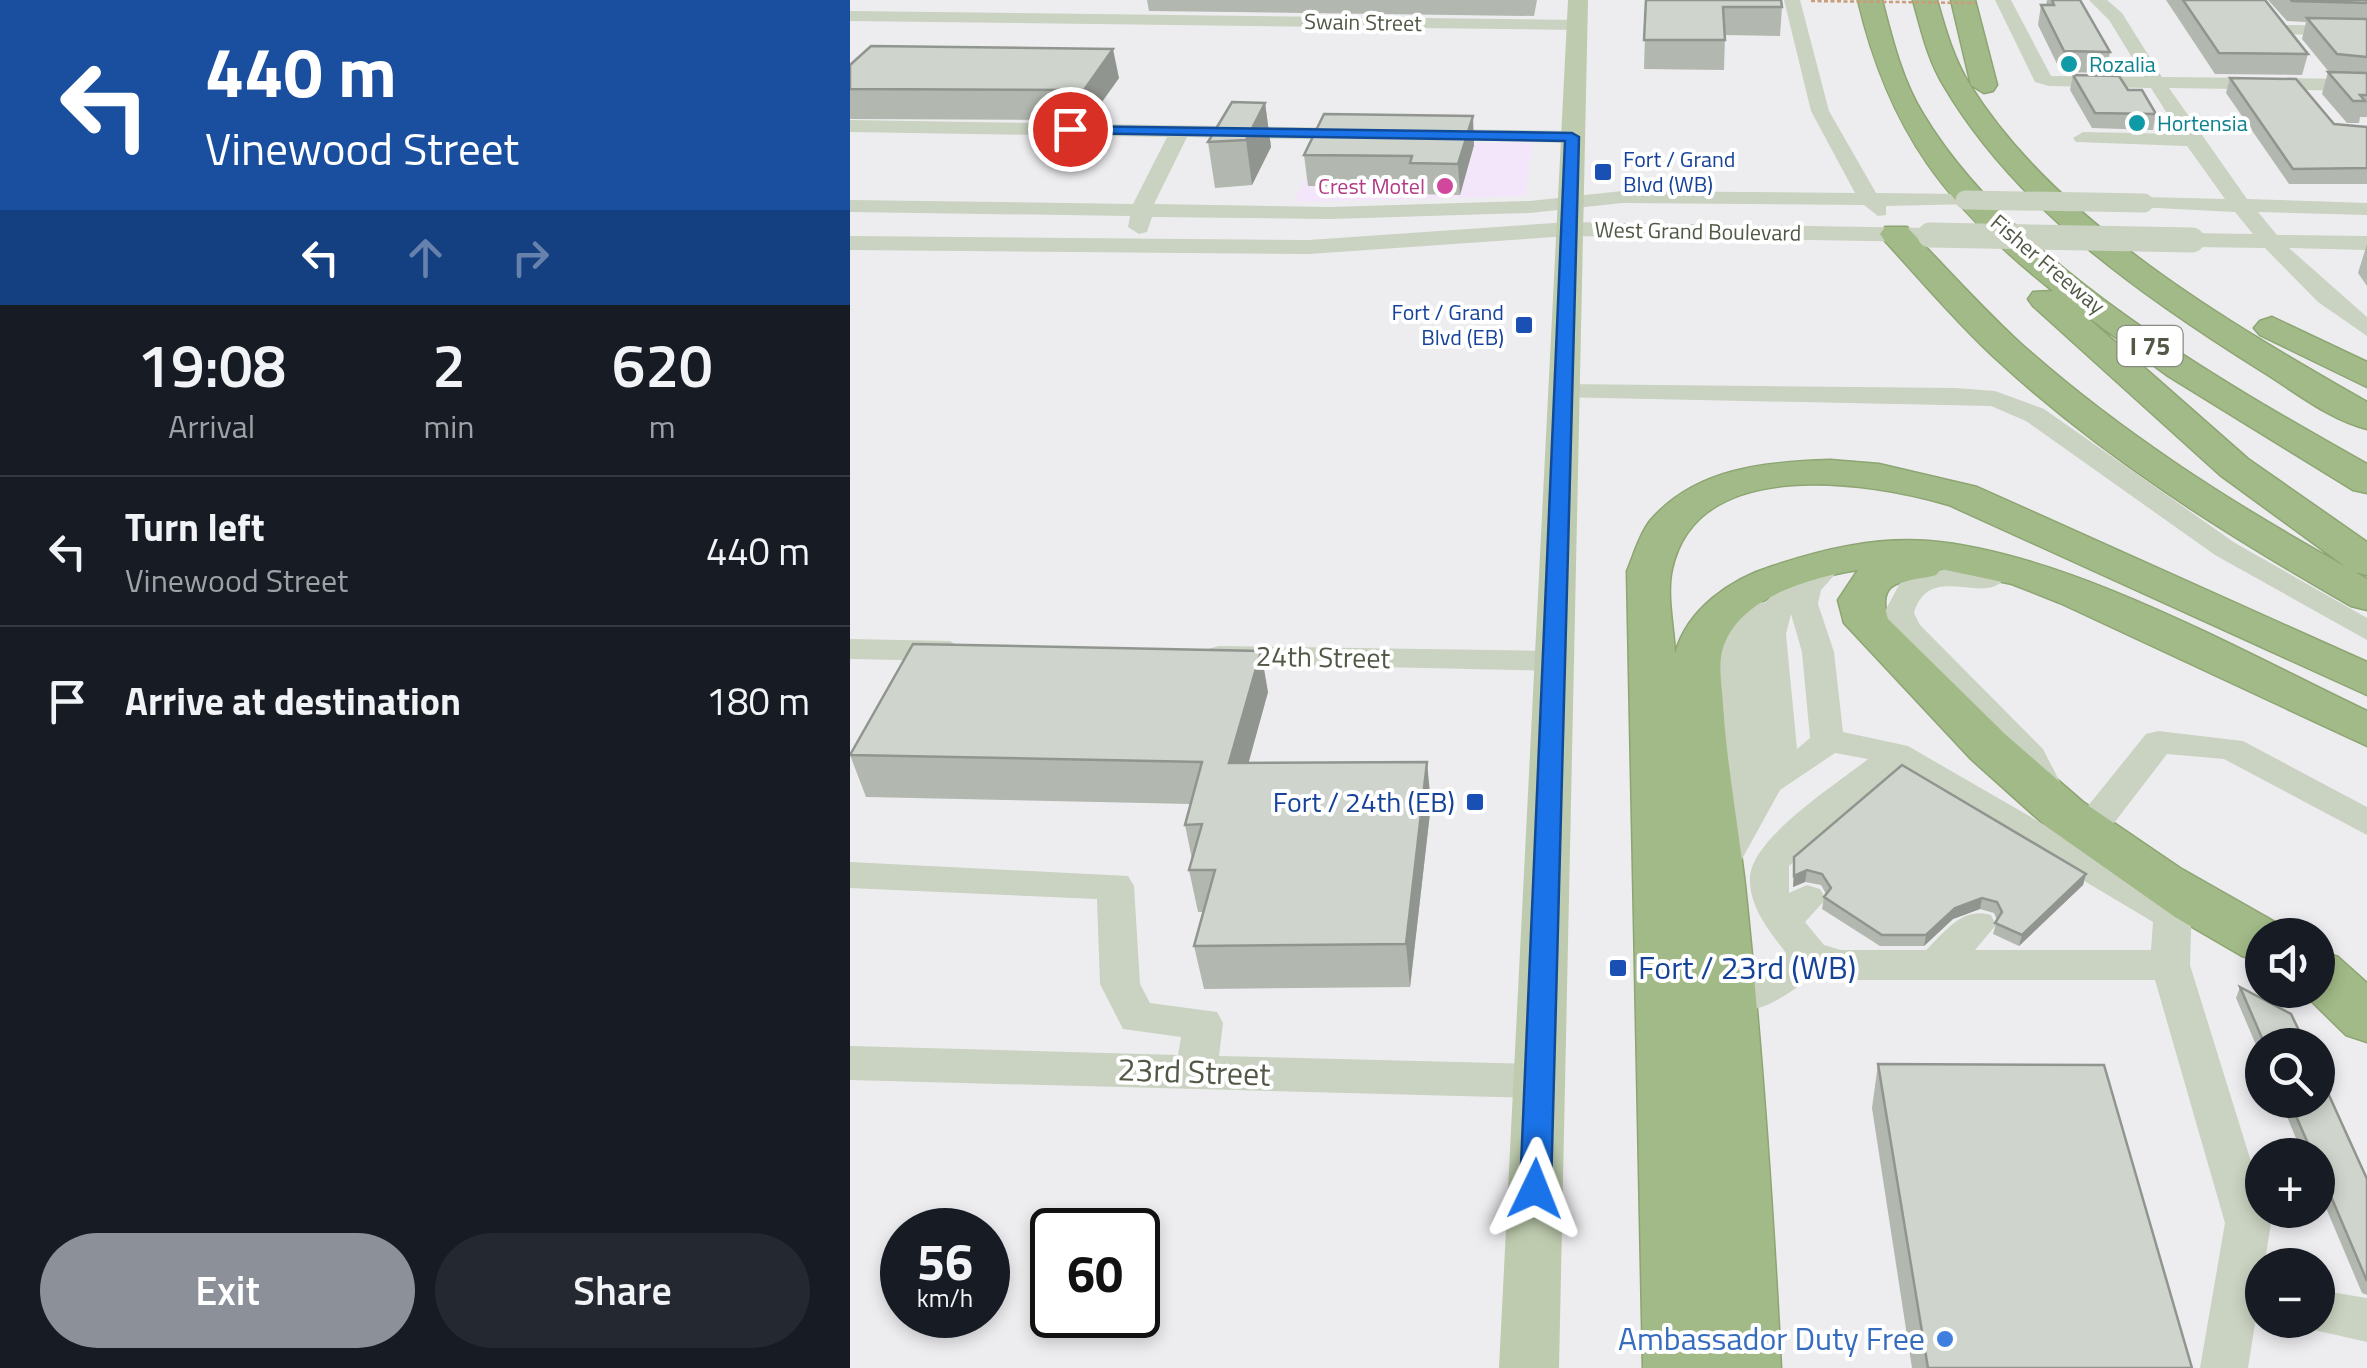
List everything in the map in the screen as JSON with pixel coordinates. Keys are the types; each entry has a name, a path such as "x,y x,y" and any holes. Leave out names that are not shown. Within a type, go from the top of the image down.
{"highway":[{"path":"1858,0 1878,30"},
{"name":"Fisher Freeway","path":"1870,0 1908,114 1957,179 2031,253 2140,339 2247,410 2367,481"},
{"name":"Fisher Freeway","path":"1925,0 1957,86 1990,134 2026,171 2170,291 2255,350 2367,418"},
{"path":"1969,1 1980,76 2026,171 2230,303 2367,376"},
{"path":"1957,179 2027,278 2100,353 2255,483 2367,562"},
{"path":"1913,223 2007,350 2101,429 2206,499 2367,597"},
{"path":"1679,1368 1649,571 1653,546 1665,528 1702,499 1758,478 1848,470 1909,479 1963,496 2367,680"},
{"path":"1745,1368 1723,865 1702,790 1698,651 1728,609 1766,583 1826,564 1952,556 2039,576 2367,730"},
{"path":"2245,935 2172,903 2039,830 2008,766 1866,623 1859,606 1870,582 1895,569 1932,567 1989,579 2053,603 2367,756"},
{"path":"2335,988 2367,1019"}],"main road":[{"path":"1529,1368 1578,0"}],"street":[{"path":"1792,0 1802,56 1823,126 1869,199 1913,223"},
{"path":"2003,0 2041,78 2157,83 2304,69 2325,85 2367,85"},
{"path":"2097,0 2116,17 2236,206 2361,320"},
{"path":"2268,15 2304,69 2318,106"},
{"name":"Swain Street","path":"850,16 1577,25"},
{"path":"2280,30 2367,32"},
{"path":"850,126 1572,137"},
{"path":"1126,248 1145,210 1144,199 1180,131"},
{"path":"2083,138 2196,140"},
{"path":"1627,229 1690,223 1799,224 1825,216 1823,208 1795,198"},
{"name":"West Grand Boulevard","path":"850,243 1126,248 1337,246 1451,236 1570,215 1795,198 1869,199 1913,223 2192,240 2367,243"},
{"name":"West Grand Boulevard","path":"850,206 1330,213 1450,208 1570,215 1627,229 1913,223 2144,203 2367,210"},
{"path":"1450,208 1435,226 1451,236"},
{"path":"1564,392 1955,396 2008,402 2035,415 2225,549 2367,631"},
{"path":"1760,795 1776,774 1816,753 1827,740 1818,652 1804,596 1826,564"},
{"path":"1723,865 1781,747 1771,626 1781,603 1798,582 1826,564"},
{"path":"1760,795 1745,629 1757,605 1826,564"},
{"path":"850,649 986,652"},
{"name":"24th Street","path":"1181,655 1555,661"},
{"path":"1827,740 1896,754 1940,788 2039,830 2158,742 2231,749 2367,823"},
{"path":"1840,953 1767,882 1768,866 1776,853 1896,754"},
{"path":"850,874 1115,886 1120,984 1137,1018 1203,1023 1196,1072"},
{"path":"2172,903 2170,965 2248,1223 2248,1248"},
{"path":"1934,966 1977,925"},
{"path":"1726,997 1768,990 1840,953 1934,966 2170,965"},
{"name":"23rd Street","path":"850,1063 1539,1081"},
{"path":"2224,1368 2245,1310"},
{"path":"2335,1315 2367,1320"}],"path":[{"path":"1811,1 1969,1"}],"shaded area":[{"path":"1323,140 1532,143 1525,196 1294,202"}],"building":[{"path":"1646,0 1781,0 1782,7 1723,7 1725,40 1644,40"},
{"path":"2052,0 2080,0 2110,52 2064,51 2041,5 2054,5"},
{"path":"2183,0 2265,0 2308,54 2219,53"},
{"path":"2367,0 2367,3 2292,1"},
{"path":"2307,18 2367,19 2367,57 2337,54"},
{"path":"871,46 1113,49 1084,90 850,89 850,65"},
{"path":"2328,72 2367,73 2367,95 2360,95 2365,101 2353,101"},
{"path":"2073,75 2119,76 2128,90 2142,90 2156,114 2095,113"},
{"path":"2230,78 2296,79 2334,124 2367,127 2367,168 2293,169"},
{"path":"1232,102 1265,103 1246,140 1208,142"},
{"path":"1324,114 1473,116 1458,164 1410,163 1412,156 1304,155"},
{"path":"913,644 1261,651 1229,763 1427,762 1406,944 1194,946 1215,870 1189,870 1202,824 1185,825 1202,762 850,755"},
{"path":"1902,765 2086,874 2022,935 1995,923 2002,912 1997,902 1982,898 1955,908 1926,935 1882,935 1824,897 1831,888 1822,874 1807,870 1794,876 1794,857"},
{"path":"2249,1008 2280,1008 2291,1014 2298,1028 2258,1028"},
{"path":"1878,1064 2104,1065 2192,1368 1928,1368"},
{"path":"2335,1108 2367,1179 2367,1281 2335,1206 2335,1138 2306,1138 2297,1118 2335,1118"}],"place":[{"name":"Rozalia","path":"2069,64"},
{"name":"Hortensia","path":"2137,123"},
{"name":"Fort / Grand Blvd (WB)","path":"1603,172"},
{"name":"Crest Motel","path":"1445,186"},
{"name":"Fort / Grand Blvd (EB)","path":"1524,325"},
{"name":"Fort / 24th (EB)","path":"1475,802"},
{"name":"Fort / 23rd (WB)","path":"1618,968"},
{"name":"Ambassador Duty Free","path":"1945,1339"}],"route":[{"path":"1070,129 1572,137 1535,1189"}]}
